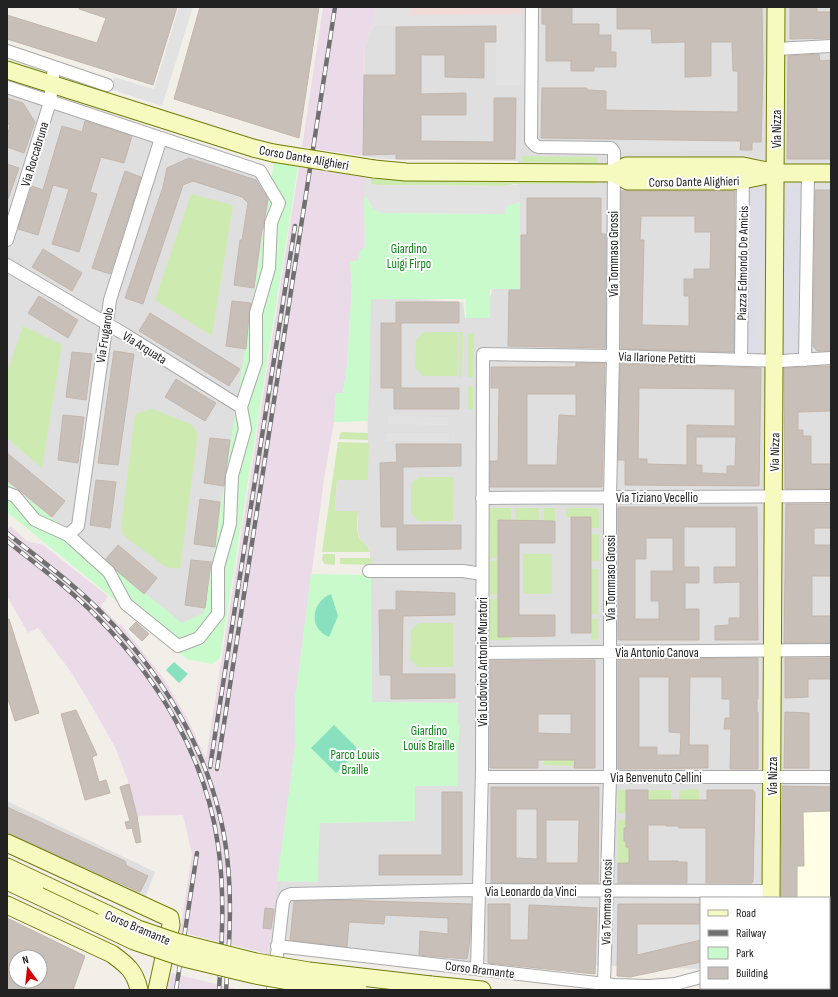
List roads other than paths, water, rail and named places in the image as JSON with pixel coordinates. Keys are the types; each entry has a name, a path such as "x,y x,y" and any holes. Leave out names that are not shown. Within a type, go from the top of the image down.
{"street":[{"path":"532,7 530,138 533,144 539,147 611,148 614,152 618,180"},
{"name":"Via Nizza","path":"771,895 776,7"},
{"path":"776,49 831,46"},
{"path":"7,51 108,85"},
{"name":"Via Roccabruna","path":"7,240 50,102 54,67"},
{"name":"Corso Dante Alighieri","path":"7,70 253,148 273,153 374,170 618,180 626,166 743,173 831,173"},
{"name":"Corso Dante Alighieri","path":"7,88 260,171 279,204 271,223 269,268 256,313 256,362 241,407"},
{"name":"Via Frugarolo","path":"68,535 78,526 110,300 161,138"},
{"name":"Piazza Edmondo De Amicis","path":"741,360 743,173"},
{"path":"805,360 808,173"},
{"name":"Via Tommaso Grossi","path":"604,984 610,777 610,497 618,180"},
{"name":"Via Arquata","path":"7,265 106,323 241,407"},
{"name":"Via Ilarione Petitti","path":"483,354 774,361 831,358"},
{"name":"Via Lodovico Antonio Muratori","path":"477,969 482,777 483,354"},
{"path":"7,493 15,496 35,520 68,535 109,572 126,604 178,646 199,638 218,614 218,567 230,524 232,476 245,429 241,407"},
{"name":"Via Tiziano Vecellio","path":"482,498 831,496"},
{"path":"369,571 463,571 482,574"},
{"name":"Via Antonio Canova","path":"482,653 772,652 831,650"},
{"name":"Via Benvenuto Cellini","path":"482,777 831,777"},
{"name":"Corso Bramante","path":"7,843 167,916 171,921 171,925 163,967"},
{"name":"Corso Bramante","path":"7,867 39,889 140,943 184,958 255,975 358,990"},
{"name":"Corso Bramante","path":"7,881 39,889 138,929 176,942 283,967 482,990"},
{"name":"Via Leonardo da Vinci","path":"278,946 283,902 286,896 291,894 479,891 607,891 771,895"},
{"path":"7,905 112,954 124,962 132,971 137,980 139,990"},
{"path":"273,990 278,946"},
{"name":"Corso Bramante","path":"278,946 604,984 649,986 675,984 700,977"},
{"path":"132,971 138,973 146,972 163,967"},
{"path":"157,990 163,967"}],"railway":[{"path":"217,769 335,7"},
{"path":"210,767 295,226"},
{"path":"7,533 91,602 126,639 149,667 169,697 187,729 202,761 214,795 223,830 228,866 230,897 226,990"},
{"path":"7,541 76,597 120,641 159,693 191,751 203,781 212,813 218,845 222,881 219,990"},
{"path":"176,990 197,853"}],"park label":[{"name":"Giardino Luigi Firpo","path":"409,256"},
{"name":"Giardino Louis Braille","path":"429,738"},
{"name":"Parco Louis Braille","path":"355,762"}]}
